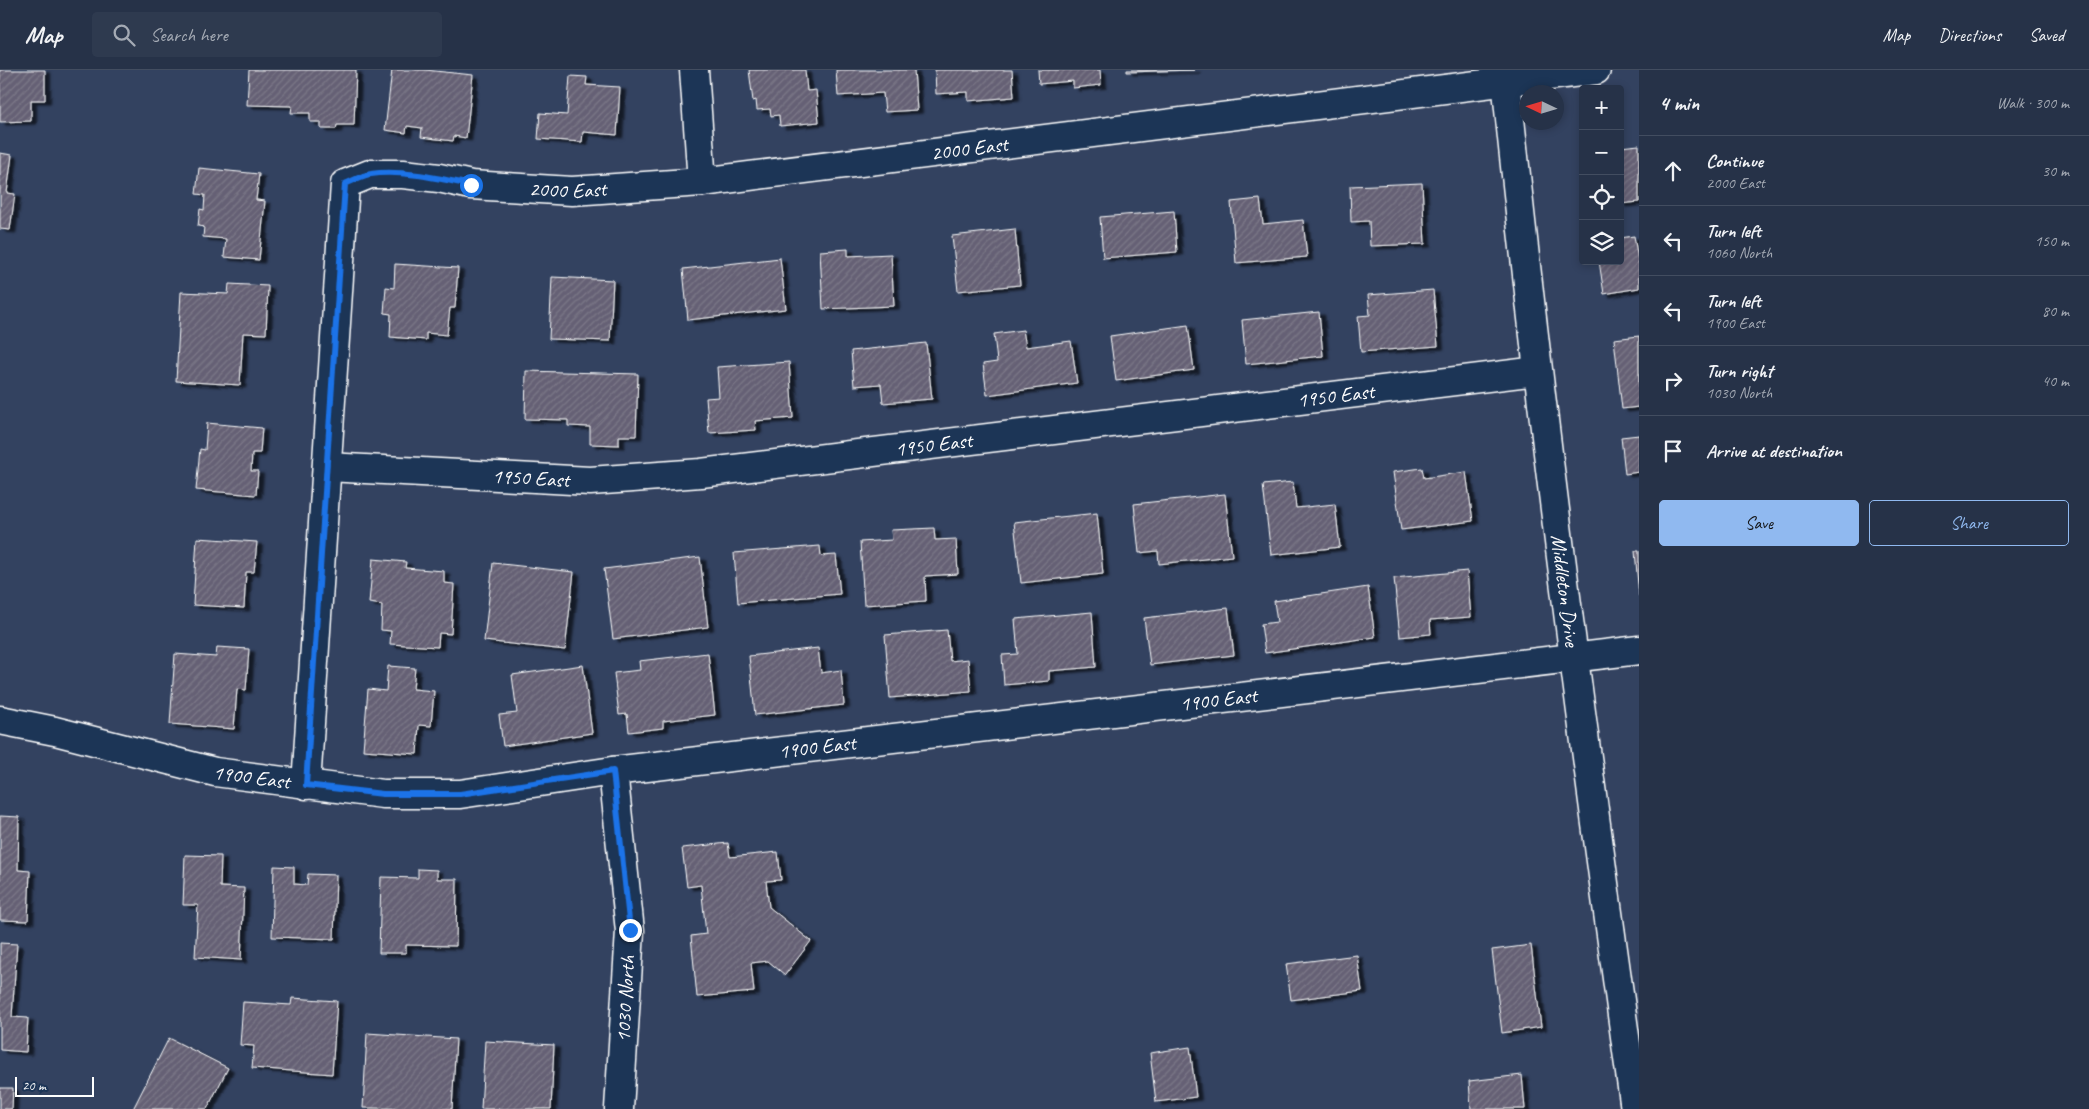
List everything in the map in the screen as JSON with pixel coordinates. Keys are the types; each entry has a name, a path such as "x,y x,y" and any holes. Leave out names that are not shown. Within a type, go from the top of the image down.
{"street":[{"path":"694,70 702,182"},
{"name":"2000 East","path":"327,467 345,184 370,174 412,175 439,178 471,185 572,191 702,182 1506,75 1596,70"},
{"name":"Middleton Drive","path":"1506,75 1537,371 1573,658 1635,1109"},
{"name":"1950 East","path":"327,467 590,481 683,474 1537,371"},
{"path":"306,785 327,467"},
{"name":"1900 East","path":"0,720 56,731 215,772 383,794 460,794 613,771 1639,650"},
{"name":"1030 North","path":"613,771 630,930 619,1109"}],"building":[{"path":"0,70 45,70 45,100 31,100 31,121 0,122"},
{"path":"249,70 356,70 354,125 337,125 336,129 321,129 321,122 310,122 310,113 291,113 292,106 247,105"},
{"path":"392,70 425,70 473,75 466,138 454,136 453,141 421,137 422,128 407,126 406,133 385,130"},
{"path":"749,70 805,70 807,91 816,90 819,122 780,126 779,115 771,116 770,109 757,110 756,100 753,101"},
{"path":"836,70 914,70 917,110 885,112 883,93 838,96"},
{"path":"935,70 1012,70 1014,97 968,101 968,92 936,94"},
{"path":"1038,70 1100,70 1101,85 1073,88 1073,81 1039,84"},
{"path":"1127,70 1195,70 1127,72"},
{"path":"570,76 587,77 586,85 620,87 617,135 583,132 582,142 538,139 540,113 567,115"},
{"path":"1639,145 1639,202 1624,204 1624,147"},
{"path":"0,153 12,155 7,193 15,194 10,230 0,229"},
{"path":"199,168 259,174 256,200 265,201 259,260 224,257 226,239 203,237 204,227 198,226 200,209 204,210 205,195 196,194"},
{"path":"1422,183 1425,244 1370,246 1369,221 1351,222 1350,186"},
{"path":"1260,199 1263,224 1303,220 1307,257 1236,263 1231,202"},
{"path":"1174,211 1177,252 1103,258 1100,217"},
{"path":"1015,229 1020,285 958,291 952,236"},
{"path":"1634,236 1639,265 1639,288 1604,294 1600,265 1624,265 1624,237"},
{"path":"848,249 848,256 891,254 894,306 823,309 820,251"},
{"path":"780,258 786,309 688,320 683,269"},
{"path":"395,264 458,268 455,308 450,308 447,335 426,333 426,340 390,337 391,314 384,313 386,287 394,288"},
{"path":"552,277 613,280 610,341 549,339"},
{"path":"229,284 268,286 266,334 243,333 240,385 176,381 181,292 228,294"},
{"path":"1433,290 1438,346 1361,352 1358,316 1370,315 1368,295"},
{"path":"1319,312 1323,356 1246,364 1242,320"},
{"path":"1188,325 1194,370 1116,381 1110,336"},
{"path":"1023,330 1026,347 1071,341 1077,383 987,395 983,364 997,362 994,334"},
{"path":"1639,336 1639,407 1622,409 1614,339"},
{"path":"926,343 932,399 883,403 881,384 854,386 851,351"},
{"path":"789,362 793,418 755,421 756,430 709,433 706,398 719,397 717,367"},
{"path":"526,371 638,374 636,436 619,436 619,445 590,444 590,427 568,426 568,420 525,419"},
{"path":"207,423 262,428 260,453 252,453 251,471 258,471 256,495 196,490 200,449 205,450"},
{"path":"1639,435 1639,472 1625,474 1621,437"},
{"path":"1422,468 1424,478 1466,472 1473,521 1401,530 1393,472"},
{"path":"1293,482 1296,508 1335,504 1340,547 1271,555 1263,485"},
{"path":"1225,494 1232,556 1159,564 1158,551 1139,553 1134,504"},
{"path":"1097,513 1103,574 1021,583 1014,522"},
{"path":"934,528 935,540 956,539 958,574 925,576 926,601 864,605 860,542 892,540 891,530"},
{"path":"197,538 257,542 254,572 246,572 244,608 193,605"},
{"path":"820,546 821,556 836,555 840,594 738,603 734,553"},
{"path":"1635,551 1639,551 1639,596"},
{"path":"700,557 708,627 613,639 604,569"},
{"path":"373,559 406,562 405,568 444,571 444,583 454,584 451,634 439,633 438,647 390,644 391,631 381,630 382,605 369,603"},
{"path":"493,563 574,572 565,650 484,641"},
{"path":"1467,571 1471,617 1430,620 1431,634 1400,637 1394,578"},
{"path":"1368,587 1375,637 1265,653 1261,624 1277,622 1274,601"},
{"path":"1228,608 1234,655 1150,665 1144,618"},
{"path":"1092,612 1096,667 1049,671 1049,681 1004,685 1002,655 1018,654 1015,619"},
{"path":"947,630 950,661 968,659 971,691 890,698 885,635"},
{"path":"217,647 249,649 246,690 237,689 234,729 170,724 175,654 216,657"},
{"path":"818,648 821,673 841,670 844,705 755,715 749,656"},
{"path":"708,653 715,715 663,721 663,728 629,732 627,714 619,715 614,673 640,670 639,661"},
{"path":"583,665 592,733 503,746 499,715 517,713 512,675"},
{"path":"388,666 415,668 413,689 434,691 431,726 419,725 417,754 363,750 368,689 386,691"},
{"path":"0,816 19,817 18,870 30,871 28,921 0,920"},
{"path":"728,843 730,857 778,852 781,880 766,881 769,907 811,941 785,975 768,961 751,963 754,992 697,997 691,936 706,934 701,885 687,887 682,848"},
{"path":"185,855 221,856 220,887 244,888 241,960 195,957 198,905 183,905"},
{"path":"274,866 294,867 294,884 307,885 308,874 336,875 334,939 272,937"},
{"path":"418,869 437,870 437,879 457,879 456,946 406,945 406,953 379,953 381,877 418,878"},
{"path":"0,943 17,944 12,1017 28,1018 26,1052 0,1050"},
{"path":"1531,945 1541,1027 1502,1033 1492,950"},
{"path":"1357,955 1362,991 1291,1000 1286,964"},
{"path":"292,998 337,1001 332,1074 252,1068 254,1046 240,1045 243,1002 291,1005"},
{"path":"367,1033 456,1039 452,1109 363,1108"},
{"path":"169,1038 228,1068 207,1109 133,1109"},
{"path":"485,1041 554,1045 551,1109 481,1109"},
{"path":"1190,1047 1196,1097 1156,1102 1150,1053"},
{"path":"1522,1075 1525,1109 1471,1109 1469,1081"},
{"path":"0,1088 13,1088 12,1109 0,1109"}],"route":[{"path":"471,185 439,178 403,174 370,174 345,184 306,785 383,794 460,794 613,771 630,930"}]}
